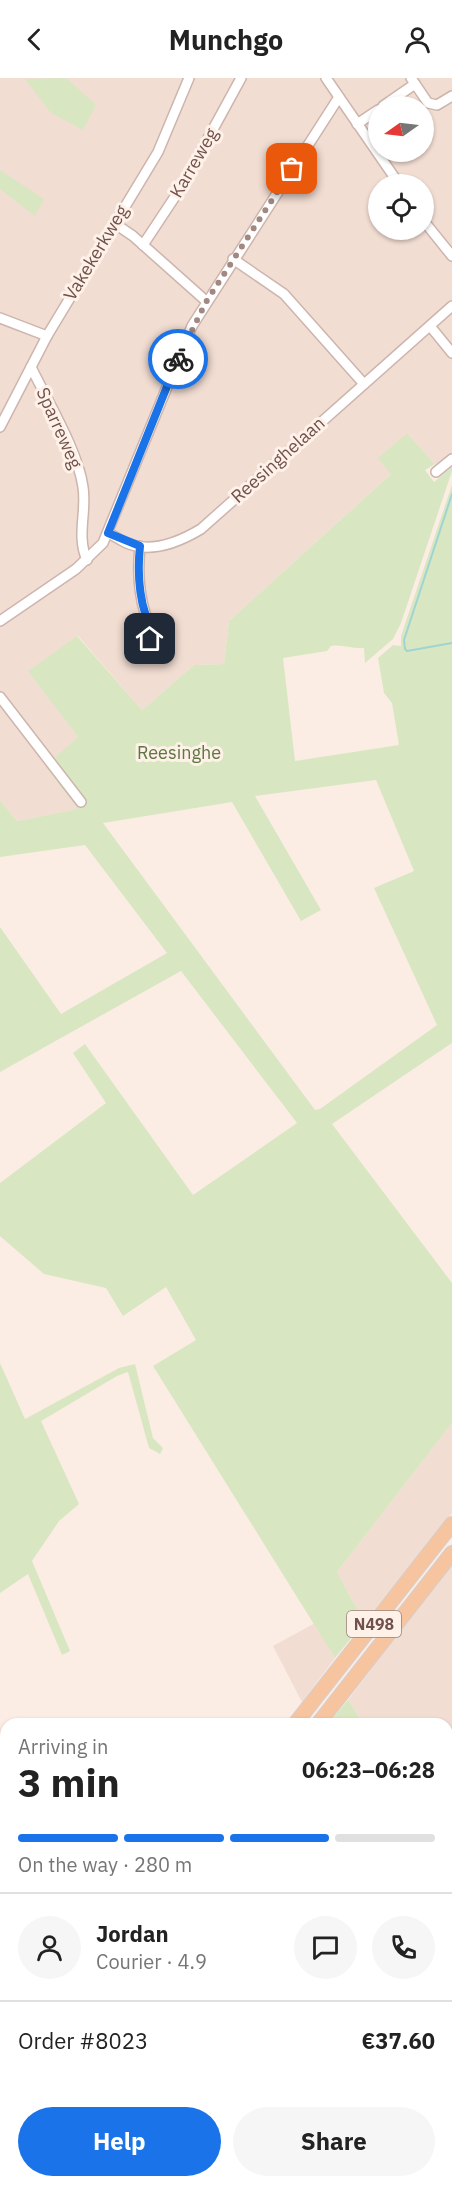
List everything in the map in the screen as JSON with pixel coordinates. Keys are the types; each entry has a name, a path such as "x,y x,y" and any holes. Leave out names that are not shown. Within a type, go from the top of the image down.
{"main road":[{"name":"N498","path":"300,1718 452,1524"},
{"name":"N498","path":"323,1718 452,1553"}],"street":[{"name":"Vakekerkweg","path":"0,427 47,336 158,152 189,78"},
{"name":"Karreweg","path":"143,245 182,186 241,78"},
{"path":"326,78 392,174"},
{"path":"395,96 413,81 428,103 437,105 452,96"},
{"path":"0,621 87,560 99,548 108,533 188,335 233,259 339,97"},
{"path":"357,124 368,117"},
{"path":"114,223 143,245 206,302"},
{"path":"434,234 452,256"},
{"path":"233,259 284,294 364,384"},
{"name":"Reesinghelaan","path":"108,533 140,546 174,542 201,529 452,306"},
{"path":"0,318 47,336"},
{"path":"430,326 452,353"},
{"name":"Sparreweg","path":"31,367 78,470 83,488 81,542 87,560"},
{"path":"436,472 452,459"},
{"path":"140,546 138,559 145,615 153,637 165,626"},
{"path":"0,697 81,802"}],"shaded area":[{"path":"0,78 452,78 452,301 339,412 452,313 452,454 445,461 435,464 407,433 379,458 392,473 229,621 224,664 194,665 142,710 78,636 29,671 78,737 79,809 17,821 0,800"},
{"path":"452,1423 452,1513 364,1622 337,1572"},
{"path":"452,1563 452,1718 360,1718 348,1700"},
{"path":"315,1623 335,1658 302,1702 273,1646"}],"green space":[{"path":"66,78 96,105 83,130 51,113 25,79"},
{"path":"0,170 44,199 35,216 0,189"},
{"name":"Reesinghe","path":"407,433 435,464 425,470 434,482 452,467 401,623 393,639 365,663 364,648 339,646 331,646 327,651 283,658 295,761 399,745 392,703 384,693 378,658 393,645 401,646 401,636 452,485 452,1043 332,1124 452,1283 452,1423 337,1572 364,1622 335,1658 153,1366 196,1340 166,1287 123,1316 106,1288 44,1274 0,1236 0,1183 106,1103 73,1053 85,1044 193,1195 297,1123 181,971 0,1072 0,927 61,1014 167,953 85,845 0,857 0,800 17,821 78,809 45,766 78,737 28,671 77,636 142,710 194,665 224,664 229,621 391,474 378,458","holes":["376,780 414,871 374,888 437,1025 320,1109 315,1110 103,823 232,802 301,921 321,910 255,796"]},
{"path":"0,1363 25,1419 119,1368 135,1364 153,1438 163,1448 160,1454 149,1448 128,1372 117,1376 41,1421 79,1504 59,1521 32,1561 70,1651 62,1655 28,1574 0,1593"},
{"path":"348,1700 360,1718 333,1718"}],"waterway":[{"path":"452,494 404,640 407,651 452,643"}],"way so far":[{"path":"178,359 192,326 206,302 292,169"}],"route":[{"path":"150,639 155,634 145,615 138,559 140,546 131,545 108,533 178,359"}]}
